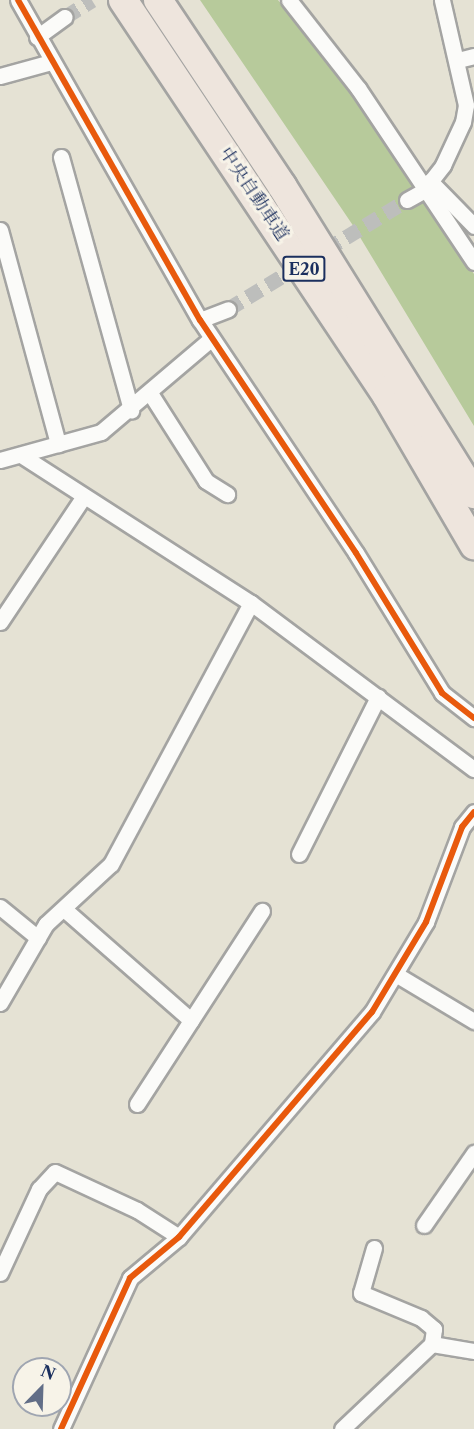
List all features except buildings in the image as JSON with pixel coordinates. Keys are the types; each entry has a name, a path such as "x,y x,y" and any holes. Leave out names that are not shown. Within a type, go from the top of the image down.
{"highway":[{"name":"中央自動車道","path":"123,0 387,396 474,545"},
{"name":"中央自動車道","path":"158,0 301,216 474,494"}],"street":[{"path":"18,0 51,62 200,320 356,553 442,693 474,718"},
{"path":"289,0 357,88 427,186 474,262"},
{"path":"407,201 427,186 463,122 466,105 458,60 442,0"},
{"path":"37,37 65,17"},
{"path":"458,60 474,56"},
{"path":"0,76 51,62"},
{"path":"61,157 131,410"},
{"path":"427,186 474,226"},
{"path":"0,230 58,444"},
{"path":"200,320 228,309"},
{"path":"0,460 101,432 131,410 212,338"},
{"path":"150,393 206,481 226,494"},
{"path":"21,455 251,603 474,769"},
{"path":"0,622 84,496"},
{"path":"0,1003 46,924 111,864 251,603"},
{"path":"299,854 378,697"},
{"path":"61,1429 130,1278 179,1237 372,1012 397,975 426,922 462,827 474,812"},
{"path":"0,907 38,938"},
{"path":"64,909 191,1020"},
{"path":"137,1104 262,911"},
{"path":"397,975 474,1021"},
{"path":"424,1225 474,1153"},
{"path":"0,1273 39,1189 55,1172 137,1210 179,1237"},
{"path":"342,1429 432,1344 434,1329 421,1318 361,1293 374,1248"},
{"path":"432,1344 474,1351"}],"green space":[{"path":"200,0 278,0 389,144 417,194 456,246 474,274 474,426 352,224"}],"tunnel":[{"path":"65,17 92,0"},
{"path":"228,309 407,200"}],"cycle path":[{"path":"18,0 200,320 356,553 442,693 474,718"},
{"path":"61,1429 130,1278 179,1237 372,1012 426,922 462,827 474,812"}]}
